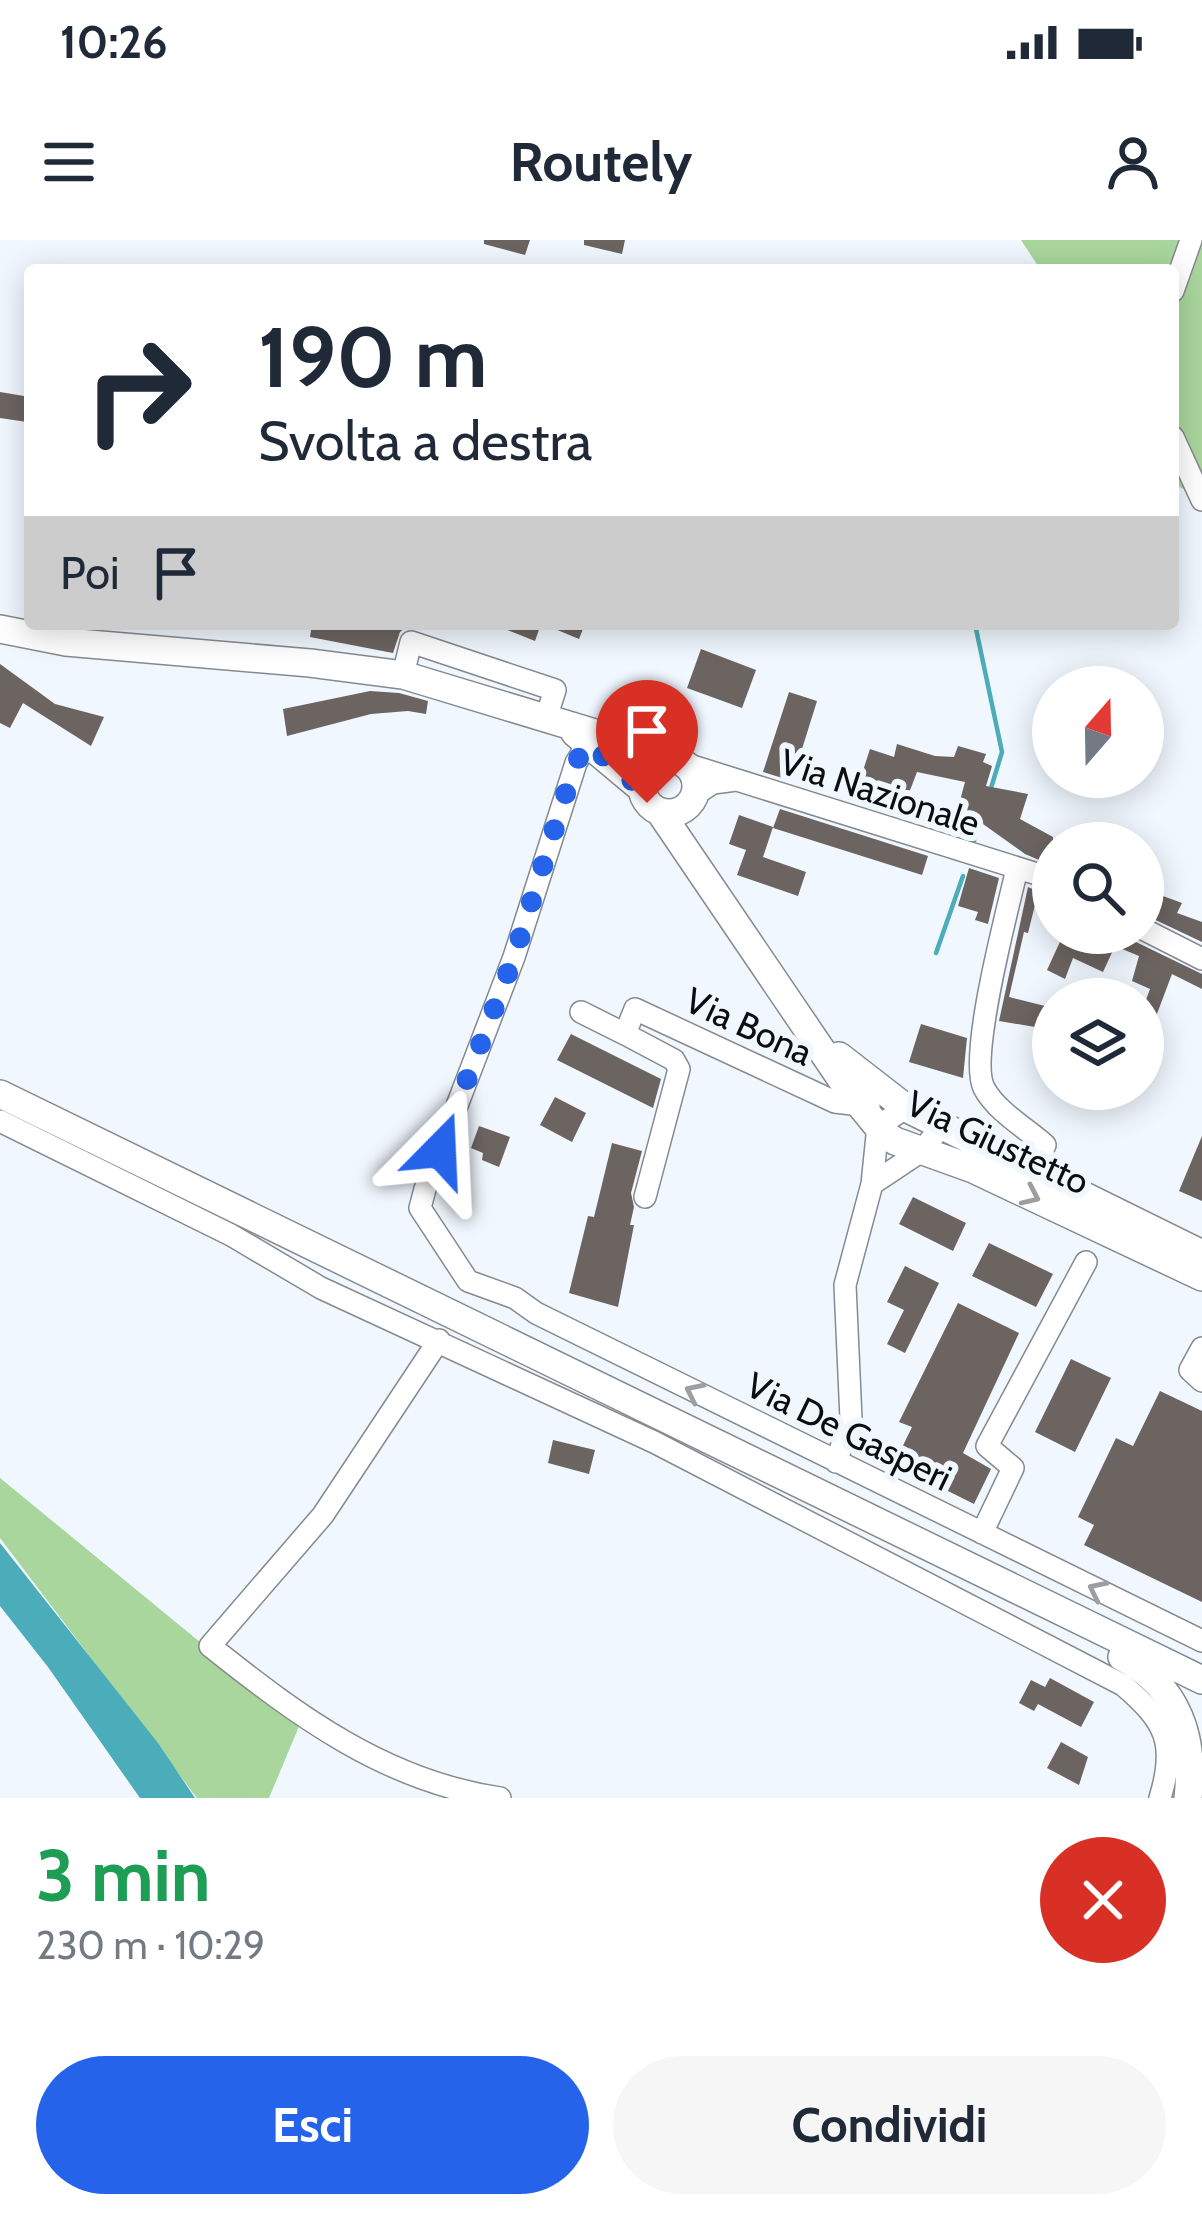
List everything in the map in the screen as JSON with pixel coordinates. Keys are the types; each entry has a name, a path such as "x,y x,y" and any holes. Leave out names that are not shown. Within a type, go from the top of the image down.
{"main road":[{"path":"0,629 66,642 143,636 403,675 554,721 676,761 696,778 693,800 676,813 660,812 647,803 642,789 554,721"},
{"path":"642,789 650,766 676,761"},
{"name":"Via Giustetto","path":"693,800 697,863"},
{"name":"Via Giustetto","path":"660,812 806,1023 858,1112 895,1141 973,1169 1202,1277"},
{"name":"Via Giustetto","path":"806,1023 856,1073 906,1108 1202,1254"},
{"path":"0,1094 1202,1680"},
{"path":"926,1546 990,1592 1139,1666 1156,1680 1180,1714 1188,1738 1192,1798"},
{"path":"1192,1798 1202,1788"}],"street":[{"path":"1179,274 1191,240"},
{"path":"1179,450 1202,500"},
{"name":"Via De Gasperi","path":"588,743 575,764 514,957 421,1208 468,1281 515,1298 536,1313 1202,1641"},
{"name":"Via Nazionale","path":"676,761 1032,875"},
{"path":"693,800 713,783 736,780"},
{"path":"1017,869 990,980 981,1079 992,1099 1045,1145 1033,1171"},
{"path":"1164,939 1202,958"},
{"name":"Via Bona","path":"625,1034 635,1009 858,1112"},
{"path":"581,1012 674,1060 679,1069 645,1197"},
{"path":"802,1087 828,1058"},
{"path":"858,1112 906,1108"},
{"path":"836,1462 851,1419 845,1285 872,1184 874,1156 858,1112"},
{"path":"858,1112 859,1128 874,1156"},
{"path":"0,1121 231,1235 321,1288 654,1442 1124,1684 1153,1711 1168,1745 1160,1798"},
{"path":"872,1184 923,1150 941,1126"},
{"path":"982,1533 1013,1468 987,1447 1086,1262"},
{"path":"439,1340 323,1515 210,1646 348,1748 411,1773 500,1798"},
{"path":"1202,1348 1190,1370 1202,1382"}],"green space":[{"path":"1021,240 1202,240 1202,500 1179,487 1179,264 1037,264"},
{"path":"0,1478 300,1724 269,1798 197,1798 0,1538"}],"water":[{"path":"0,1543 158,1743 195,1798 140,1798 0,1606"}],"building":[{"path":"484,240 530,240 525,255 484,244"},
{"path":"584,240 625,240 622,254 584,245"},
{"path":"0,392 24,396 24,422 0,418"},
{"path":"311,630 402,630 393,653 310,637"},
{"path":"507,630 539,630 535,641"},
{"path":"557,630 583,630 579,639"},
{"path":"701,649 756,670 742,708 687,688"},
{"path":"0,664 55,704 104,717 91,746 23,703 10,728 0,723"},
{"path":"370,691 428,701 426,714 371,714 287,736 283,709"},
{"path":"789,692 817,701 792,781 763,772"},
{"path":"897,744 935,756 954,757 958,746 986,754 983,762 992,766 986,786 1028,794 1020,819 1032,826 1032,857 976,819 970,837 891,812 892,808 952,830 965,782 917,772 909,793 861,777 870,749 894,757"},
{"path":"780,809 928,856 922,875 773,828"},
{"path":"739,815 773,827 763,857 806,872 798,896 737,875 746,850 729,844"},
{"path":"969,868 999,878 988,924 975,920 978,912 958,906"},
{"path":"1028,887 1032,889 1032,917 1009,997 1032,1003 1032,1026 999,1021"},
{"path":"1164,896 1182,903 1177,913 1202,922 1202,942 1164,924"},
{"path":"1054,954 1111,954 1103,972 1073,958 1065,978 1047,970"},
{"path":"1134,954 1161,954 1202,974 1202,989 1172,974 1164,995 1164,978 1133,978 1139,956"},
{"path":"921,1024 967,1038 963,1078 909,1062"},
{"path":"571,1034 661,1079 653,1108 557,1060"},
{"path":"555,1097 586,1113 572,1142 540,1125"},
{"path":"479,1126 510,1137 499,1167 482,1160 483,1153 471,1148"},
{"path":"1202,1136 1202,1201 1179,1191"},
{"path":"612,1143 642,1151 631,1193 630,1225 634,1225 618,1307 569,1293"},
{"path":"913,1197 966,1223 953,1251 899,1224"},
{"path":"989,1243 1053,1274 1036,1307 972,1276"},
{"path":"905,1266 939,1283 905,1353 887,1344 904,1310 887,1302"},
{"path":"958,1303 1019,1333 963,1453 991,1469 974,1504 894,1464 912,1427 899,1422"},
{"path":"1071,1359 1111,1378 1075,1452 1035,1432"},
{"path":"1160,1391 1202,1411 1202,1602 1084,1545 1094,1525 1078,1517 1116,1438 1133,1446"},
{"path":"553,1440 595,1450 589,1474 548,1463"},
{"path":"1050,1678 1094,1702 1081,1727 1038,1704 1034,1711 1019,1703 1031,1680 1045,1687"},
{"path":"1061,1742 1088,1757 1079,1785 1047,1768"}],"waterway":[{"path":"976,630 1002,752 991,788"},
{"path":"973,844 980,821"},
{"path":"936,953 963,876"}],"route":[{"path":"440,1150 514,957 575,764 588,743 642,789 647,803"}]}
